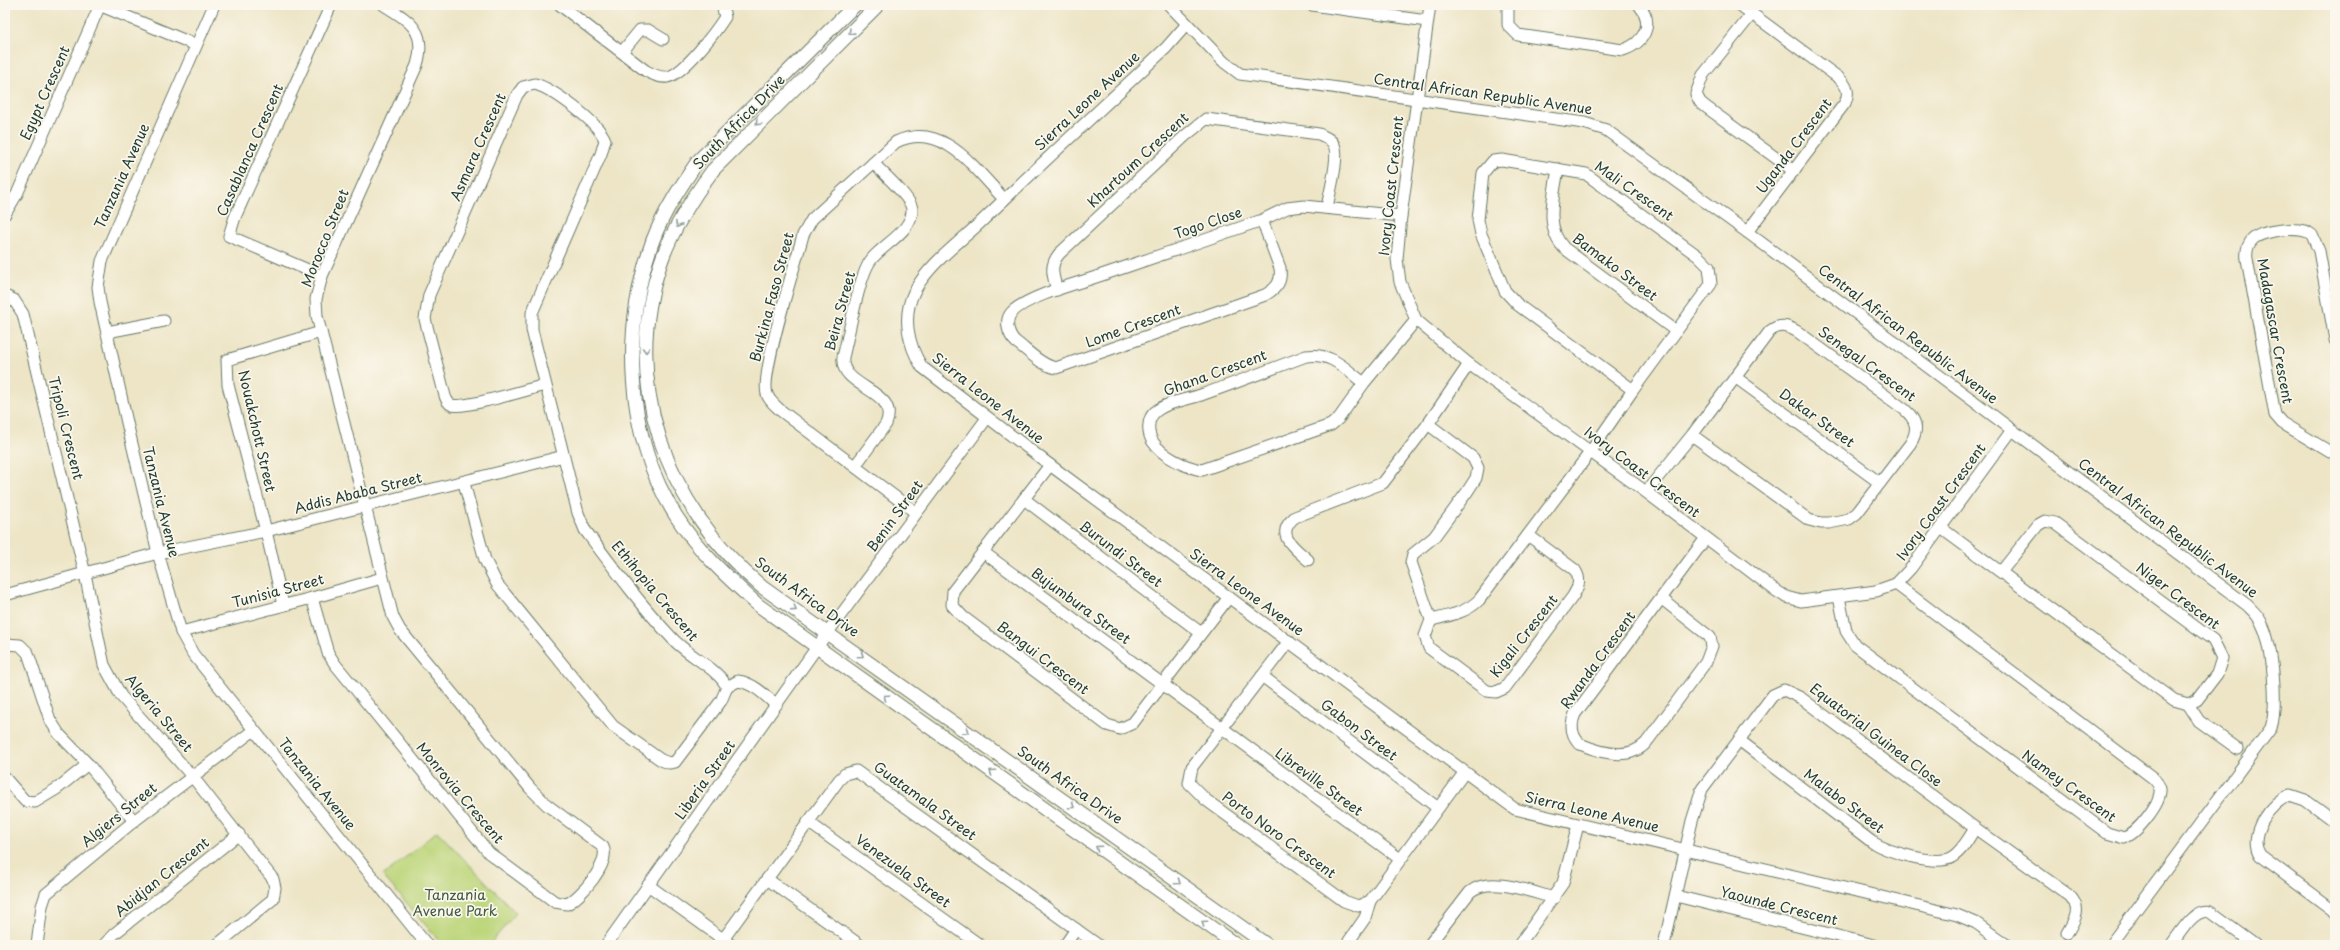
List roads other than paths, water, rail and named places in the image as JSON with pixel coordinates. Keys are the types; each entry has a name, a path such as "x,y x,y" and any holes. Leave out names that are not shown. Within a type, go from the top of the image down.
{"street":[{"path":"100,5 196,44"},
{"name":"Egypt Crescent","path":"5,214 17,194 100,5"},
{"name":"Tanzania Avenue","path":"214,5 102,261 98,287 107,332 158,553 181,632 193,654 426,945"},
{"name":"Casablanca Crescent","path":"322,276 229,236 235,217 331,5"},
{"name":"Morocco Street","path":"382,578 316,309 318,290 322,276 417,65 421,52 421,44 414,28 403,17 384,5"},
{"path":"560,5 656,76 667,77 676,73 720,24 725,17 722,5"},
{"name":"South Africa Drive","path":"855,5 698,161 678,189 653,239 642,276 634,313 632,347 640,429 649,458 677,517 703,552 758,605 1236,945"},
{"name":"South Africa Drive","path":"878,5 712,170 699,188 678,224 662,259 651,299 647,326 646,369 652,412 658,437 687,501 705,528 736,565 762,587 829,633 1267,945"},
{"name":"Central African Republic Avenue","path":"1169,5 1224,62 1240,74 1596,125 1618,137 2236,595 2258,616 2267,638 2276,698 2276,709 2271,728 2110,945"},
{"path":"1312,5 1358,8 1427,21"},
{"path":"1416,100 1430,5"},
{"path":"1508,5 1508,26 1518,35 1623,50 1636,46 1644,36 1647,23 1646,16 1639,5"},
{"name":"Uganda Crescent","path":"1740,5 1839,78 1848,90 1845,103 1747,232"},
{"path":"1752,14 1703,75 1696,94 1700,102 1706,107 1794,171"},
{"name":"Sierra Leone Avenue","path":"1187,24 1166,48 928,272 914,292 908,312 910,340 922,367 1050,465 1289,641 1464,773 1515,809 1957,915 1976,923 2006,945"},
{"path":"622,52 640,30 648,30 663,38"},
{"name":"Asmara Crescent","path":"535,84 548,90 596,126 605,140 601,154 532,313 532,330 545,385 468,404 453,405 448,403 426,320 429,295 517,95 523,87 535,84"},
{"name":"Ivory Coast Crescent","path":"1416,100 1401,216 1398,272 1407,301 1416,320 1469,364 1591,451 1786,597 1801,601 1876,591 1896,584 1941,528 2012,430"},
{"name":"Khartoum Crescent","path":"1057,290 1052,268 1053,261 1184,136 1206,119 1319,134 1328,138 1334,146 1336,155 1327,208"},
{"name":"Burkina Faso Street","path":"915,512 771,402 767,394 765,383 771,355 807,226 815,216 896,142 904,138 922,136 933,137 943,141 959,153 1004,199"},
{"name":"Mali Crescent","path":"1591,451 1633,390 1712,284 1709,267 1698,256 1586,174 1502,160 1493,161 1483,173 1478,220 1481,234 1505,291 1511,298 1633,390"},
{"name":"Beira Street","path":"855,466 886,424 889,409 880,398 846,373 842,363 843,357 869,262 911,219 912,211 908,200 873,163"},
{"name":"Bamako Street","path":"1558,169 1552,221 1556,239 1564,248 1676,331"},
{"name":"Togo Close","path":"1057,290 1262,220 1288,208 1304,206 1401,216"},
{"name":"Lome Crescent","path":"1057,290 1019,306 1010,313 1007,322 1013,339 1044,363 1056,368 1265,295 1275,289 1281,277 1280,268 1262,220"},
{"name":"Madagascar Crescent","path":"2333,450 2282,422 2275,415 2247,259 2247,249 2252,240 2262,234 2290,229 2304,230 2312,235 2319,250 2335,340"},
{"name":"Tripoli Crescent","path":"5,296 14,300 23,314 85,574"},
{"name":"Ghana Crescent","path":"1364,384 1329,357 1318,354 1306,356 1201,395 1165,406 1155,412 1150,419 1150,437 1156,446 1177,461 1189,468 1202,470 1331,424 1339,418 1364,384 1416,320"},
{"path":"107,332 164,321"},
{"name":"Senegal Crescent","path":"1646,492 1692,435 1770,330 1784,325 1798,332 1904,409 1916,423 1916,432 1910,444 1853,517 1829,523 1815,522 1801,514 1692,435"},
{"name":"Nouakchott Street","path":"283,605 266,531 228,385 227,360 321,332"},
{"path":"1308,560 1288,540 1285,533 1288,522 1295,517 1383,483 1428,424 1469,364"},
{"name":"Dakar Street","path":"1735,377 1880,483"},
{"name":"Ethihopia Crescent","path":"545,385 578,513 585,530 670,637 687,653 718,675 727,687"},
{"name":"Benin Street","path":"829,633 915,512 987,418"},
{"path":"1428,424 1472,458 1478,468 1476,478 1467,492 1434,537 1418,550 1411,562 1431,620 1450,616 1473,606 1591,451"},
{"name":"Addis Ababa Street","path":"5,595 158,553 266,531 464,483 564,456"},
{"name":"Bangui Crescent","path":"1050,465 953,591 951,597 956,610 1107,725 1114,729 1120,729 1133,723 1229,597"},
{"path":"464,483 490,572 613,726 669,764 675,762 721,701 727,687 738,681 743,681 752,685 776,705"},
{"name":"Burundi Street","path":"1024,499 1201,632"},
{"name":"Niger Crescent","path":"2001,572 2038,525 2045,521 2058,525 2208,636 2217,645 2222,658 2220,669 2202,695 2188,704"},
{"path":"1941,528 2174,700 2188,704 2199,721 2238,749"},
{"name":"Kigali Crescent","path":"1431,620 1425,636 1426,643 1433,652 1487,691 1496,692 1505,688 1573,596 1579,583 1579,576 1570,566 1528,535"},
{"name":"Rwanda Crescent","path":"1662,599 1710,637 1712,646 1706,662 1646,743 1637,750 1624,755 1580,744 1572,733 1571,723 1575,714 1706,538"},
{"name":"Bujumbura Street","path":"983,552 1221,729"},
{"name":"Algeria Street","path":"85,574 104,664 112,680 122,696 192,776 273,879 274,894 268,905 217,945"},
{"name":"Tunisia Street","path":"181,632 382,578"},
{"name":"Monrovia Crescent","path":"312,598 328,653 334,664 489,853 555,902 567,904 574,901 603,864 605,852 603,848 547,805 530,788 400,630 393,618 382,578"},
{"name":"Namey Crescent","path":"1839,596 1846,631 1855,645 2107,833 2124,838 2133,833 2146,818 2159,796 2160,790 2153,778 1896,584"},
{"name":"Liberia Street","path":"606,945 817,647 829,633"},
{"name":"Porto Noro Crescent","path":"1289,641 1192,767 1189,783 1194,789 1344,901 1358,906 1370,901"},
{"path":"5,644 20,645 28,653 41,698 50,720 59,734 88,764 134,821"},
{"name":"Gabon Street","path":"1262,676 1438,808"},
{"name":"Equatorial Guinea Close","path":"1664,945 1676,896 1685,849 1702,789 1773,695 1780,690 1791,692 2070,896 2077,905 2078,911 2067,933"},
{"name":"Libreville Street","path":"1221,729 1400,859"},
{"name":"Algiers Street","path":"37,945 41,912 46,894 134,821 254,730"},
{"name":"Malabo Street","path":"1739,740 1872,842 1884,848 1943,861 1954,856 1975,828"},
{"path":"5,778 25,801 35,802 54,792 88,764"},
{"name":"Guatamala Street","path":"724,943 767,879 839,780 850,772 860,772 1098,945"},
{"path":"1352,945 1349,941 1365,918 1370,901 1464,773"},
{"path":"2335,822 2305,800 2290,795 2279,802 2261,823 2255,840 2260,855 2335,911"},
{"name":"Venezuela Street","path":"808,822 980,945"},
{"path":"1519,945 1554,898 1565,879 1578,825"},
{"name":"Abidjan Crescent","path":"104,945 114,934 239,834"},
{"path":"767,879 860,945"},
{"path":"1429,945 1470,892 1478,885 1488,883 1503,885 1554,898"},
{"path":"648,885 724,943"},
{"name":"Yaounde Crescent","path":"1676,896 1874,945"},
{"path":"2172,945 2195,916 2206,911 2255,945"},
{"path":"1065,945 1076,929"}],"park label":[{"name":"Tanzania Avenue Park","path":"455,904"}]}
